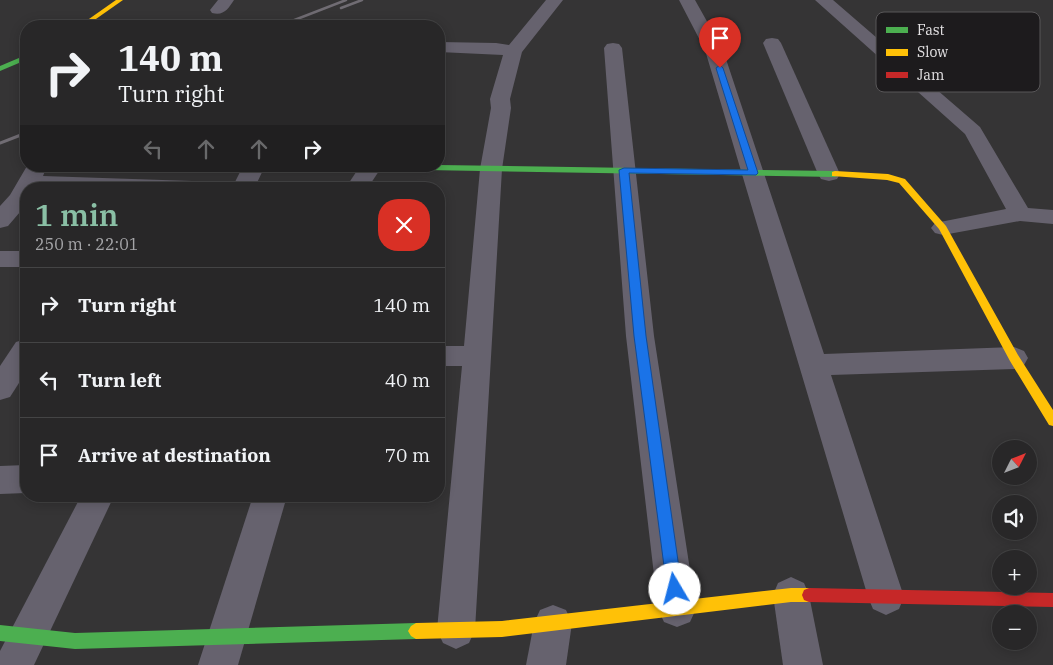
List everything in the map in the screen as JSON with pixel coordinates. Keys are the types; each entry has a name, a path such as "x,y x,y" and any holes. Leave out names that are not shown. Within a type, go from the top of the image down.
{"street":[{"path":"91,20 120,0"},
{"path":"456,630 491,170 502,108 500,99 513,51 555,0"},
{"path":"686,0 693,8 714,50 886,597"},
{"path":"823,0 876,46"},
{"path":"772,43 829,174"},
{"path":"445,47 496,48 513,51"},
{"path":"613,48 640,336 677,608"},
{"path":"0,69 20,60"},
{"path":"928,92 973,131 1020,214"},
{"path":"445,169 829,174 888,177 902,181 943,228 1014,358 1053,421"},
{"path":"33,174 90,182"},
{"path":"0,221 20,198"},
{"path":"943,228 1020,214 1053,217"},
{"path":"0,259 20,259"},
{"path":"0,389 18,354"},
{"path":"445,356 477,356"},
{"path":"814,365 1014,358"},
{"path":"0,480 20,479"},
{"path":"14,645 95,502"},
{"path":"222,651 268,502"},
{"path":"791,596 803,665"},
{"path":"14,645 75,641 222,651 456,630 502,629 791,596 1053,600"},
{"path":"546,665 553,623"}],"railway":[{"path":"294,20 346,0"},
{"path":"341,8 362,0"},
{"path":"0,143 20,135"}],"traffic: fast":[{"path":"0,69 20,60"},
{"path":"445,167 835,174"},
{"path":"0,633 75,641 416,631"}],"traffic: slow":[{"path":"91,20 120,0"},
{"path":"835,174 888,177 902,181 943,228 1014,358 1053,421"},
{"path":"416,631 502,629 791,595 809,595"}],"traffic: jam":[{"path":"809,595 1053,600"}],"route":[{"path":"675,589 640,336 624,170 753,173 720,68"}]}
